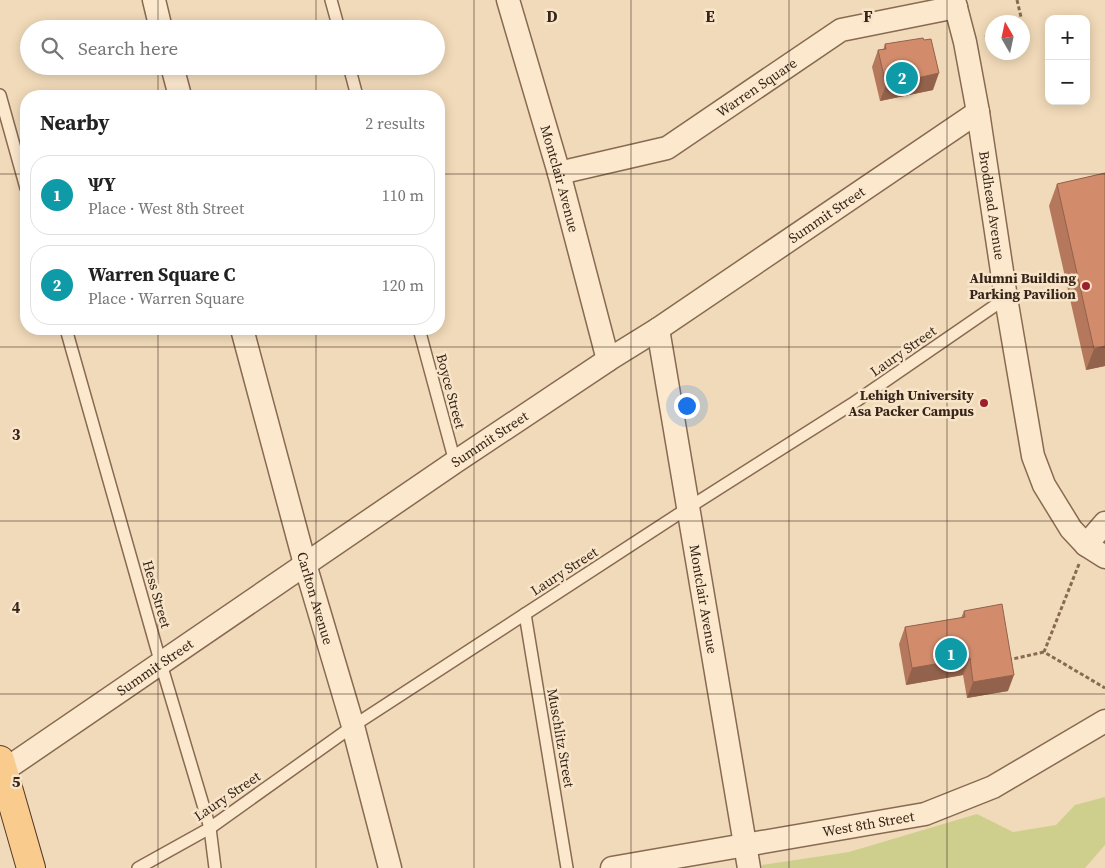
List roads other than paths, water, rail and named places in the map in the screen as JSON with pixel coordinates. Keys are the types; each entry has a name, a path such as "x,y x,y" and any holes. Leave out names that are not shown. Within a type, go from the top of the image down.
{"main road":[{"path":"2,766 31,868"}],"street":[{"path":"154,0 160,20"},
{"name":"Montclair Avenue","path":"508,0 559,173 608,360"},
{"name":"Warren Square","path":"559,173 668,148 841,30 955,3"},
{"name":"Brodhead Avenue","path":"955,3 978,112 1006,298 1033,456 1044,485 1083,552 1105,557"},
{"path":"174,75 178,90"},
{"name":"Summit Street","path":"2,766 161,664 455,462 658,329 978,112"},
{"name":"Montclair Avenue","path":"658,329 747,857"},
{"name":"Carlton Avenue","path":"244,335 305,564 353,726 390,868"},
{"path":"1083,552 1105,523"},
{"name":"West 8th Street","path":"612,868 747,857 925,814 993,787 1105,721"}],"lane":[{"path":"331,0 337,20"},
{"path":"351,75 355,90"},
{"path":"0,95 20,167"},
{"name":"Laury Street","path":"138,868 210,828 353,726 688,508 852,404 1006,298"},
{"name":"Hess Street","path":"68,335 161,664 210,828 215,868"},
{"name":"Boyce Street","path":"421,335 455,462"},
{"name":"Muschlitz Street","path":"525,614 568,868"}],"place":[{"name":"Warren Square C","path":"902,78"},
{"name":"Alumni Building Parking Pavilion","path":"1086,286"},
{"name":"Lehigh University Asa Packer Campus","path":"984,403"},
{"name":"ΨΥ","path":"951,654"}]}
